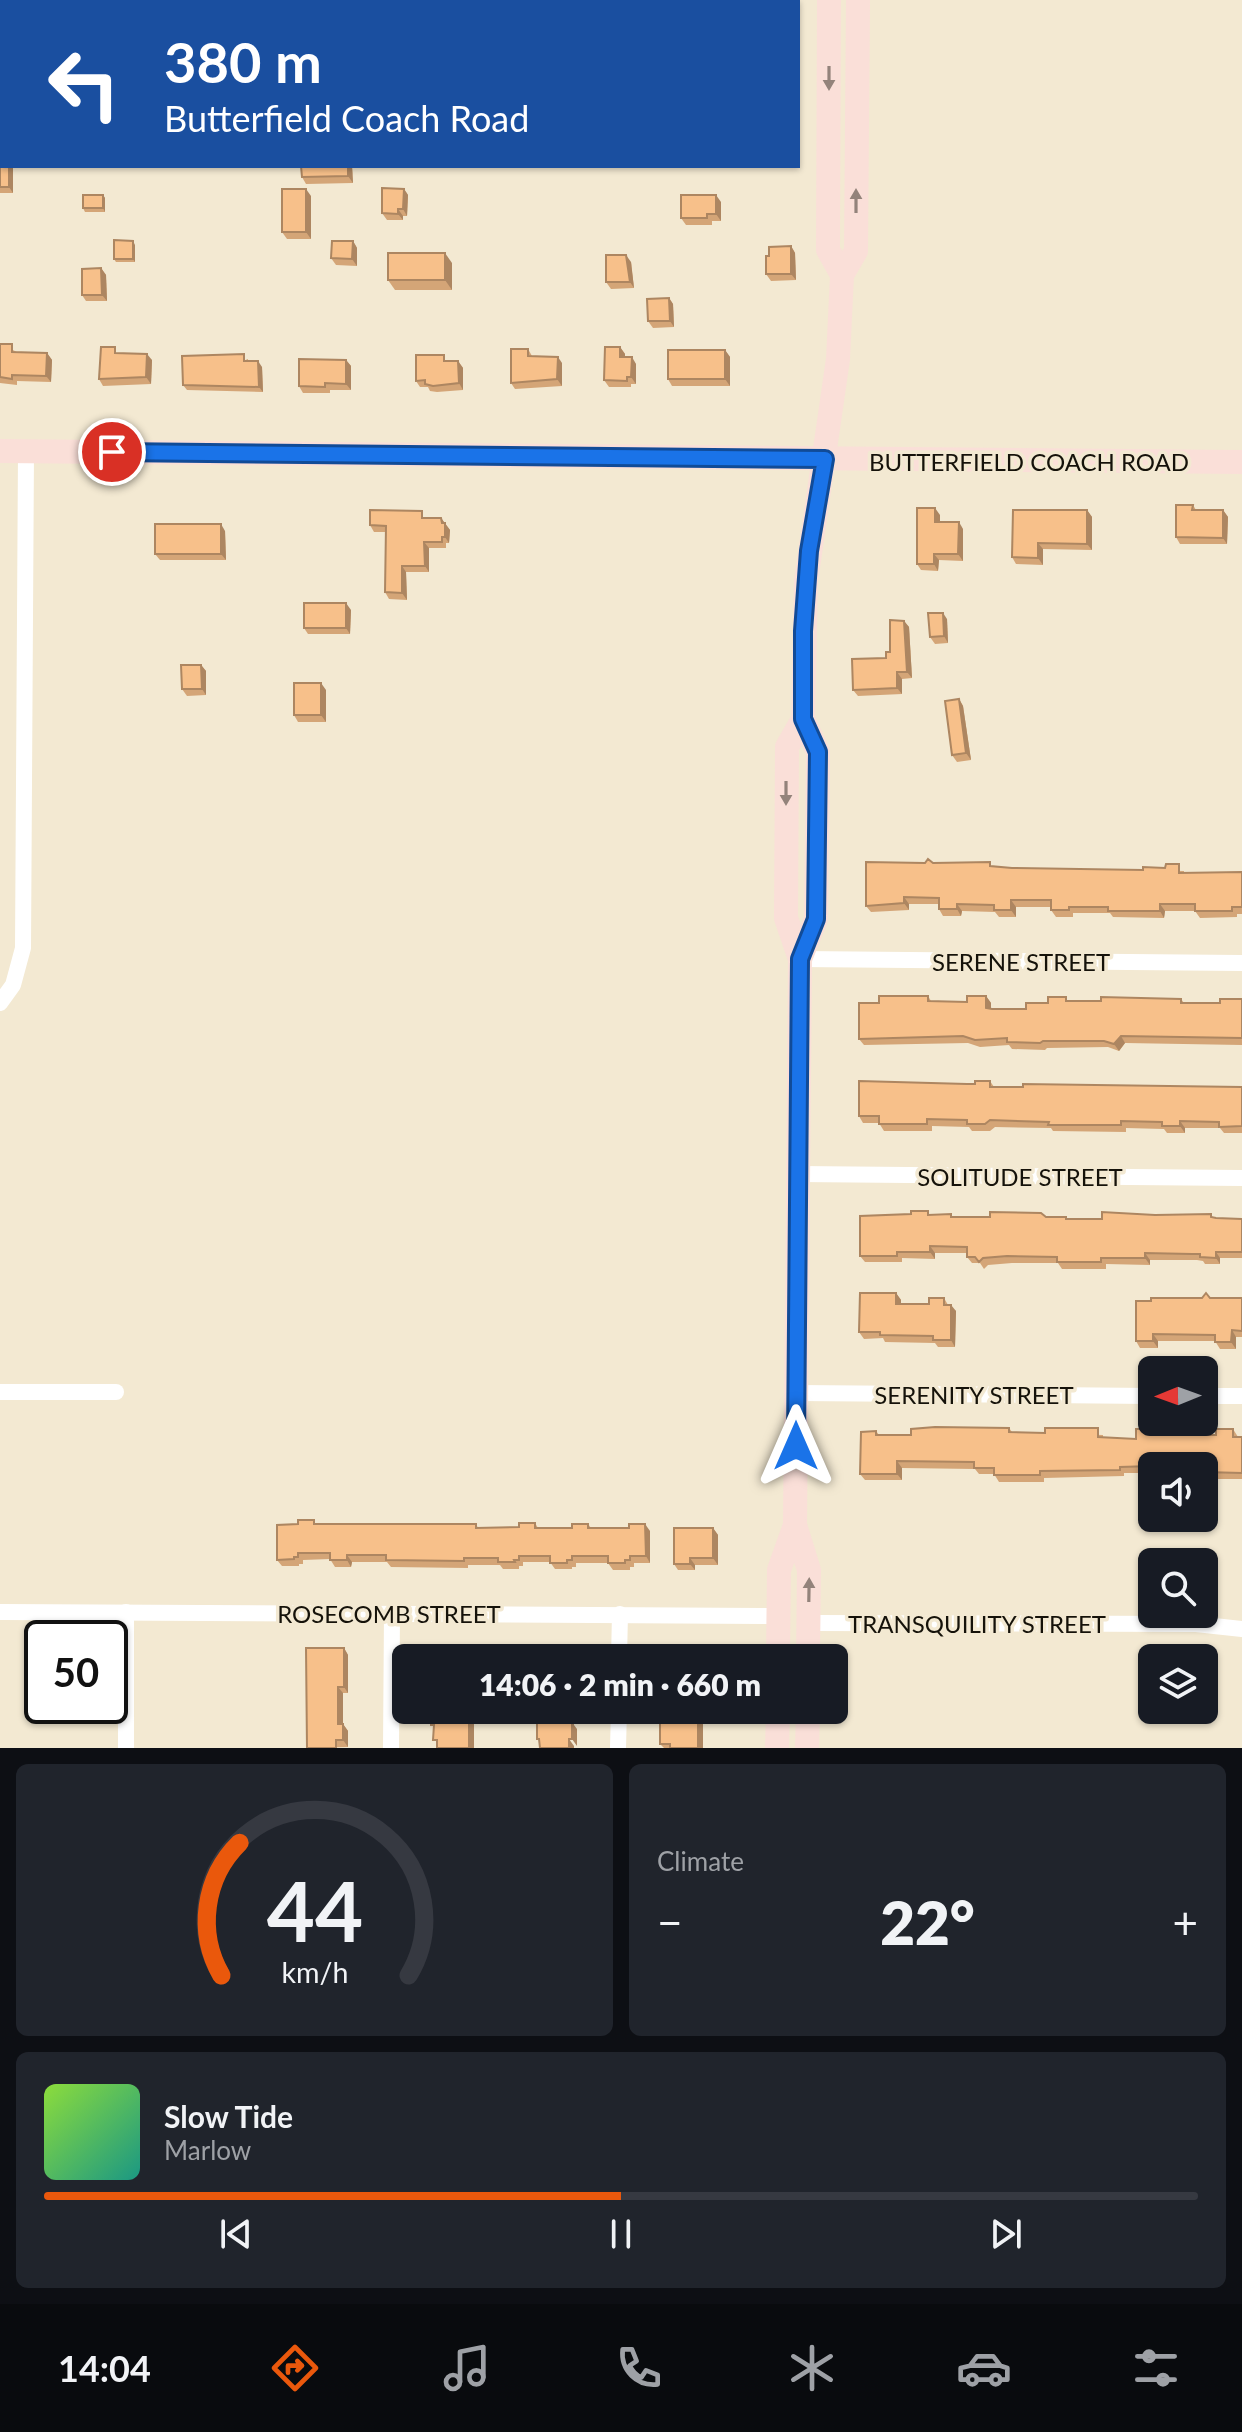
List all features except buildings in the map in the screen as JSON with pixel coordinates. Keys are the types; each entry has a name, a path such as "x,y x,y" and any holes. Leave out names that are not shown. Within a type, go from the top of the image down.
{"main road":[{"path":"829,0 828,250 842,275"},
{"path":"808,1644 809,1570 795,1525 800,959 816,919 818,752 803,719 806,581 841,336 842,275 856,251 858,0"},
{"name":"BUTTERFIELD COACH ROAD","path":"0,451 1242,462"},
{"path":"778,1644 779,1570 795,1525"},
{"path":"777,1748 778,1724"},
{"path":"807,1748 808,1724"}],"street":[{"path":"0,1003 13,985 23,948 26,451"},
{"name":"SERENE STREET","path":"800,959 1242,963"},
{"name":"SOLITUDE STREET","path":"798,1174 1242,1178"},
{"path":"0,1392 116,1392"},
{"name":"SERENITY STREET","path":"796,1393 1138,1396"},
{"path":"1218,1396 1242,1396"},
{"name":"ROSECOMB STREET","path":"0,1612 779,1616"},
{"path":"126,1612 126,1748"},
{"path":"391,1748 392,1612"},
{"path":"619,1644 620,1614"},
{"name":"TRANSQUILITY STREET","path":"809,1623 1196,1624 1242,1629"},
{"path":"618,1748 619,1724"}],"route":[{"path":"112,452 825,459 809,551 803,631 803,719 818,752 816,919 800,959 796,1446"}]}
